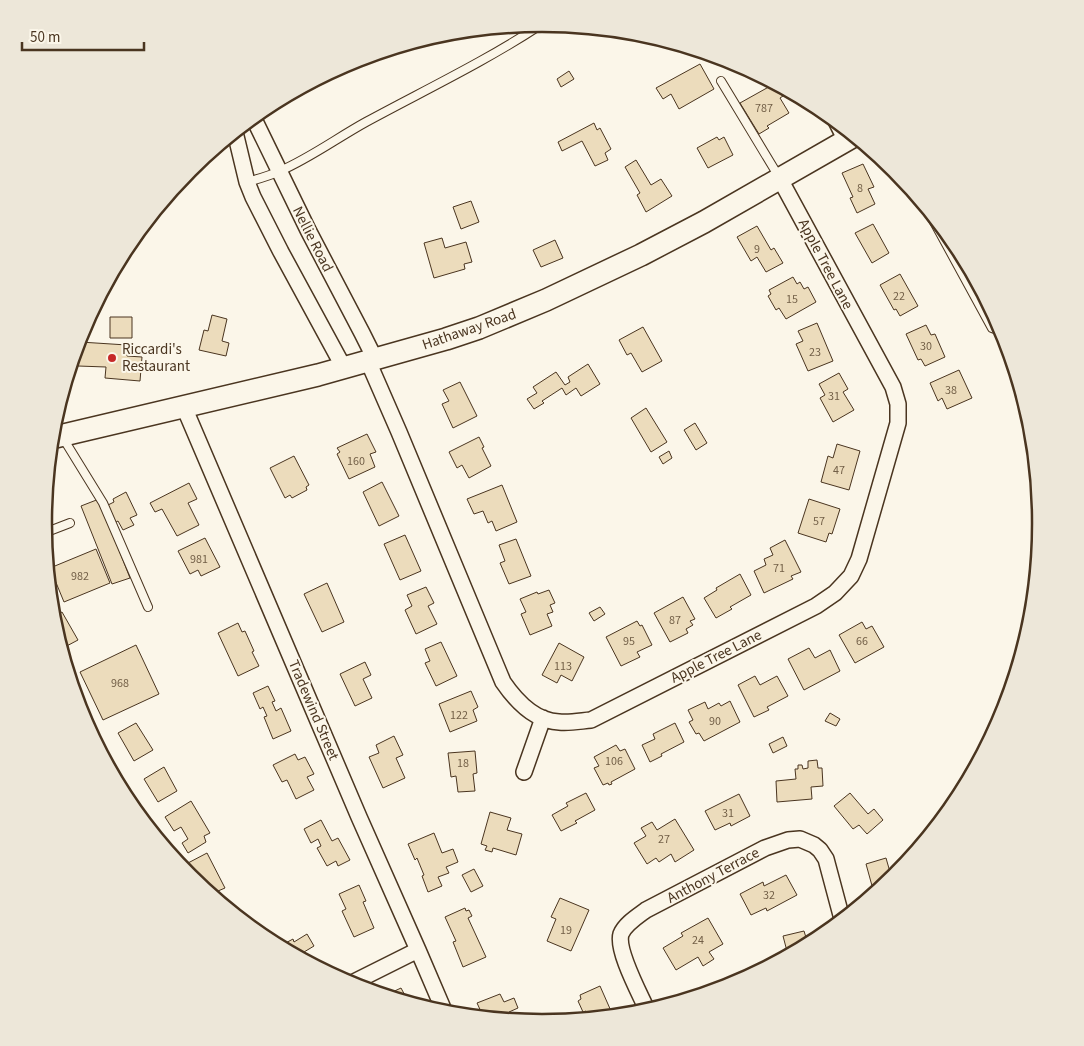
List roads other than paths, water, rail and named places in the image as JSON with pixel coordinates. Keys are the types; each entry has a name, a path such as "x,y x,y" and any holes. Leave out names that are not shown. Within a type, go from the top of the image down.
{"main road":[{"name":"Hathaway Road","path":"60,436 344,368 479,328 546,300 671,240 848,140"}],"street":[{"name":"Nellie Road","path":"256,124 308,230 362,332 372,360"},
{"path":"237,139 247,182 253,197 344,368"},
{"name":"Apple Tree Lane","path":"372,360 399,432 503,682 526,709 543,718 557,722 591,720 816,606 835,593 851,576 859,559 898,423 898,404 892,387 780,179"},
{"name":"Tradewind Street","path":"184,407 441,1003"},
{"path":"524,772 543,718"},
{"name":"Anthony Terrace","path":"644,1003 621,949 621,935 624,929 646,910 765,848 781,842 800,839 808,841 820,850 826,859 840,913"},
{"path":"361,979 418,950"}],"lane":[{"path":"247,182 279,172 308,157 364,123 462,70 523,33"},
{"path":"721,81 780,179"},
{"path":"948,247 991,327"},
{"path":"59,440 103,503 148,607"},
{"path":"52,530 70,523"}],"place":[{"name":"Riccardi's Restaurant","path":"112,358"}]}
